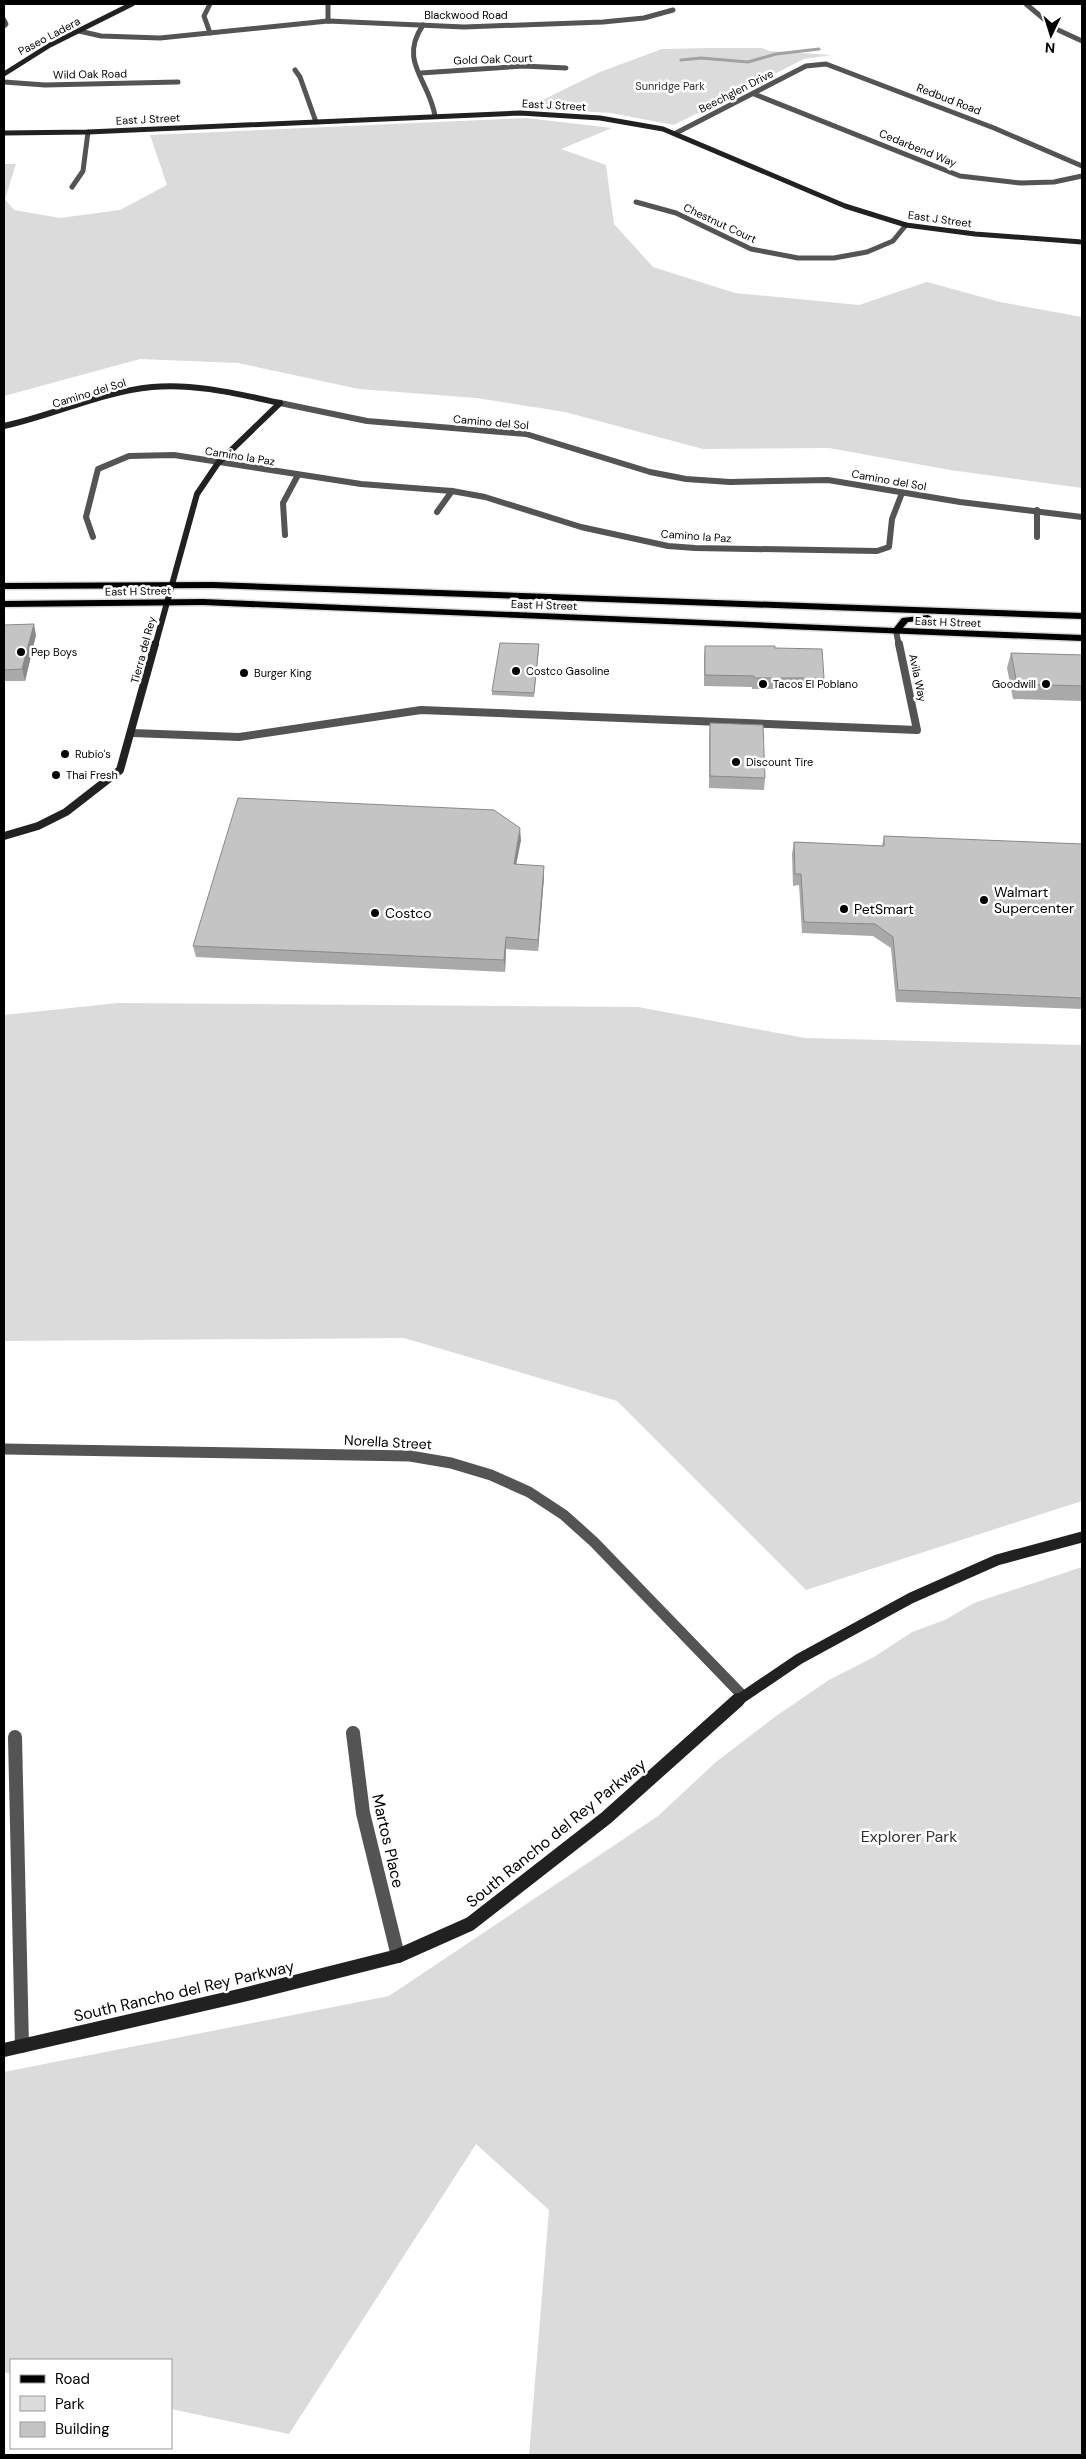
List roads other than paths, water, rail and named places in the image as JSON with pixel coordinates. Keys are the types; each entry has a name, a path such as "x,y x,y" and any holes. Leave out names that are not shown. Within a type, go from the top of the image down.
{"main road":[{"name":"East H Street","path":"4,586 171,584 1082,616"},
{"name":"East H Street","path":"4,604 168,601 1082,638"},
{"path":"896,631 905,620 916,618 966,618 971,617 974,612"}],"street":[{"name":"Paseo Ladera","path":"4,74 50,45 132,4"},
{"path":"210,4 204,16 210,33"},
{"path":"328,4 328,21"},
{"path":"1026,4 1056,29 1082,41"},
{"name":"Blackwood Road","path":"79,31 101,36 133,38 210,33 328,21 464,27 608,22 644,18 673,10"},
{"path":"4,20 6,24 4,26"},
{"path":"423,25 410,48 411,58 421,73 435,104 435,116"},
{"name":"Redbud Road","path":"806,66 818,63 834,65 994,128 1082,166"},
{"name":"Beechglen Drive","path":"676,133 806,66"},
{"name":"Gold Oak Court","path":"421,73 516,67 566,68"},
{"path":"294,70 300,77 316,122"},
{"name":"Wild Oak Road","path":"4,82 45,85 178,82"},
{"name":"Cedarbend Way","path":"754,94 960,176 1019,183 1054,182 1082,176"},
{"name":"East J Street","path":"4,133 88,132 520,113 576,115 632,123 676,133 845,206 906,225 975,234 1082,242"},
{"path":"72,187 83,172 88,132"},
{"name":"Chestnut Court","path":"636,202 676,213 751,249 798,258 834,258 867,252 892,241 906,225"},
{"name":"Camino del Sol","path":"4,426 32,421 120,392 156,386 207,387 367,420 526,434 673,478 730,482 819,480 960,502 1082,517"},
{"name":"Tierra del Rey","path":"4,836 28,830 56,818 86,800 120,770 132,733 197,494 218,463 280,403"},
{"name":"Camino la Paz","path":"93,537 86,517 98,469 129,456 150,454 189,457 361,484 452,491 485,497 581,527 668,546 877,551 889,547 892,519 902,493"},
{"path":"285,535 281,506 284,497 298,475"},
{"path":"437,512 452,491"},
{"path":"1037,510 1037,537"},
{"name":"Avila Way","path":"132,733 239,737 421,710 692,719 917,730 896,631"},
{"name":"Norella Street","path":"4,1449 410,1456 477,1469 521,1488 564,1515 595,1544 743,1696"},
{"name":"South Rancho del Rey Parkway","path":"4,2050 243,1995 398,1956 470,1924 606,1818 743,1696 799,1659 911,1598 997,1560 1082,1537"},
{"name":"Martos Place","path":"353,1733 363,1814 398,1956"},
{"path":"15,1736 22,2046"}],"waterway":[{"path":"681,60 701,58 748,62 776,54 819,49"}],"place":[{"name":"Pep Boys","path":"21,652"},
{"name":"Costco Gasoline","path":"516,671"},
{"name":"Burger King","path":"244,673"},
{"name":"Tacos El Poblano","path":"763,684"},
{"name":"Goodwill","path":"1046,684"},
{"name":"Rubio's","path":"65,754"},
{"name":"Discount Tire","path":"736,762"},
{"name":"Thai Fresh","path":"56,775"},
{"name":"Walmart Supercenter","path":"984,900"},
{"name":"PetSmart","path":"844,909"},
{"name":"Costco","path":"375,913"}],"park label":[{"name":"Sunridge Park","path":"670,86"},
{"name":"Explorer Park","path":"909,1836"}]}
